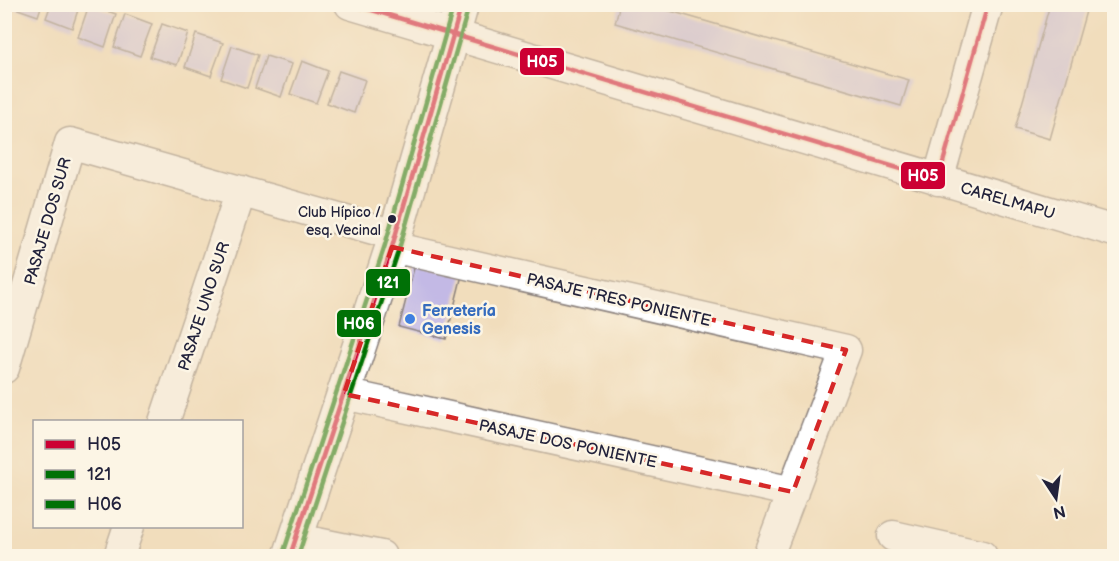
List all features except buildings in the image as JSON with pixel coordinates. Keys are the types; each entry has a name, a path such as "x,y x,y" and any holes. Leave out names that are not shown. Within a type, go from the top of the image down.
{"street":[{"name":"CARELMAPU","path":"350,4 458,19 938,180 1114,231"},
{"path":"938,180 988,4"},
{"path":"381,556 293,548 393,241 458,19"},
{"name":"PASAJE TRES PONIENTE","path":"70,143 241,191 393,241 846,350 792,492"},
{"name":"PASAJE DOS SUR","path":"4,368 70,143"},
{"name":"PASAJE UNO SUR","path":"165,420 241,191"},
{"name":"PASAJE DOS PONIENTE","path":"344,394 792,492"},
{"path":"768,556 792,492"},
{"path":"119,556 128,528"},
{"path":"893,536 970,555"}],"highlighted area":[{"path":"392,247 846,350 793,492 344,394"}],"transit line":[{"name":"H05","path":"352,4 938,180 988,4"},
{"name":"H06","path":"283,554 385,245 454,4"},
{"name":"H05","path":"290,556 392,247 462,4"},
{"name":"121","path":"298,556 399,249 469,6"}],"place":[{"name":"Club Hípico / esq. Vecinal","path":"392,219"},
{"name":"Ferretería Genesis","path":"410,319"}]}
